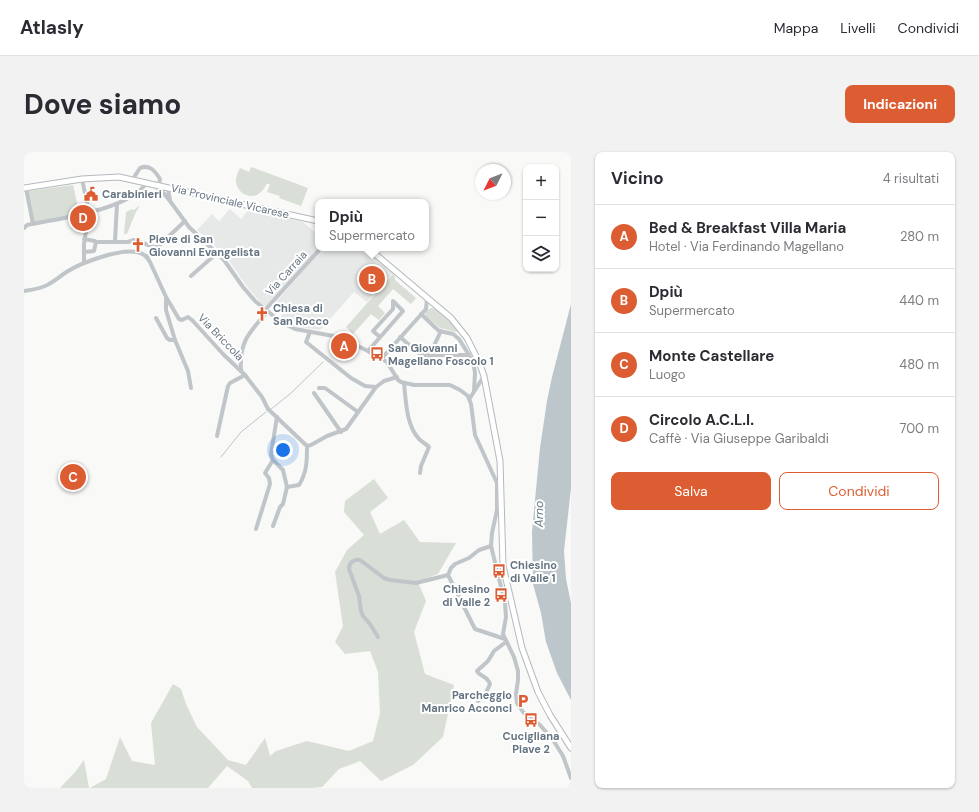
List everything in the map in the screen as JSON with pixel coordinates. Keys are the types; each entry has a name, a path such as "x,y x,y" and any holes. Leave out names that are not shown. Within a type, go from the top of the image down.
{"main road":[{"name":"Via Provinciale Vicarese","path":"25,188 82,179 115,177 174,188 315,220"},
{"path":"372,251 453,321 467,338 477,357 484,376 500,461 502,556 508,591 524,654 535,684 550,715 571,748"}],"street":[{"path":"131,180 140,168 146,166 153,169 160,179 159,185"},
{"path":"82,179 89,212 84,240 84,262"},
{"path":"24,228 26,225 102,210 117,204 148,183 159,189 168,197 192,229 228,265 249,294 266,311 288,326 296,329 339,337 368,351 382,358 390,365 399,381 404,383 414,385 450,386 460,390 470,398"},
{"path":"166,187 168,190 168,197"},
{"path":"25,188 33,224"},
{"path":"168,197 174,188"},
{"path":"115,241 117,204"},
{"path":"24,291 34,290 44,286 84,262 124,252 136,252 147,257 185,221"},
{"path":"84,240 95,241"},
{"path":"84,252 91,252 94,249 96,242 132,242 134,240 157,248"},
{"name":"Via Carraia","path":"241,370 242,352 246,337 266,311 318,251"},
{"path":"191,276 217,253"},
{"name":"Via Briccola","path":"147,257 166,297 179,319 182,320 188,317 192,320 222,354 241,370 262,397 270,412 277,417"},
{"path":"166,297 166,310 175,340 188,371 191,388"},
{"path":"426,309 427,298"},
{"path":"368,351 403,311 393,301 392,309 373,331 380,337"},
{"path":"382,358 426,309 432,306 438,307"},
{"path":"421,314 441,331 455,334 469,355 474,367 474,391"},
{"path":"156,318 168,338 170,340 175,340"},
{"path":"429,356 441,331"},
{"path":"310,332 306,342 351,378 365,386 376,386"},
{"path":"400,337 420,355 469,355"},
{"path":"217,436 228,386 230,383 245,375"},
{"path":"484,376 470,398 475,435 497,483 497,510 491,546 505,603 506,617 503,632 517,665 518,680 516,694 519,707 523,712 543,728 553,740 563,756 571,778"},
{"path":"307,446 329,435 340,432 349,426 376,386 384,381 397,377"},
{"path":"404,383 410,421 419,438 429,447 421,466 420,473"},
{"path":"319,388 324,388 358,412"},
{"path":"314,393 340,432"},
{"path":"277,417 307,446 306,468 303,477 299,485 287,487"},
{"path":"273,526 280,507 283,504 287,487 283,470 273,460 271,451 277,417"},
{"path":"256,529 270,482 265,473 273,460"},
{"path":"491,546 482,549 469,558 455,564 451,568 448,575 475,629 506,641"},
{"path":"378,637 361,611 358,596 349,569 349,565 352,562 360,560 384,578 390,580 420,583 448,575"},
{"path":"478,701 485,695 490,684 488,679 478,674 477,671 488,661 494,651 506,641"}],"shaded area":[{"path":"251,167 308,188 301,206 279,198 280,196 267,192 270,184 267,183 263,190 257,195 250,196 240,191 236,185 236,181 240,168 249,172"},
{"path":"73,185 79,212 34,223 28,191"},
{"path":"140,205 127,234 124,234 126,212 132,209 134,210"},
{"path":"230,209 241,219 249,209 303,222 315,232 315,251 317,251 266,306 260,302 248,288 229,261 197,230 212,214 219,221"},
{"path":"320,251 367,251 393,273 367,302 354,292 320,330 298,327 281,316 286,310 276,302"},
{"path":"393,274 395,276 395,280 416,298 411,304 393,289 378,306 385,313 379,320 371,314 353,334 346,327"},
{"path":"431,308 443,313 459,330 456,332 440,328 425,315 426,311"},
{"path":"374,479 388,498 370,512 380,534 404,520 420,542 456,543 438,574 418,582 426,601 414,632 425,674 454,685 443,737 413,765 381,781 360,761 339,769 322,787 312,788 252,788 248,781 227,766 208,788 90,788 106,779 120,737 132,761 155,765 151,723 173,684 181,689 186,704 197,727 228,760 246,765 265,738 270,756 276,751 307,741 349,751 373,741 380,713 378,672 370,651 345,654 335,642 343,626 335,572 347,550 364,535 344,512 345,501"},
{"path":"84,760 89,788 60,788 76,771"}],"water":[{"name":"Arno","path":"571,304 571,488 564,551 566,579 571,603 571,700 557,673 546,642 541,613 533,584 532,532 540,448 547,401"}],"waterway":[{"path":"270,410 290,394 323,362"},
{"path":"221,457 241,432 266,412"}],"place":[{"name":"Carabinieri","path":"91,194"},
{"name":"Circolo A.C.L.I.","path":"83,218"},
{"name":"Pieve di San Giovanni Evangelista","path":"138,245"},
{"name":"Dpiù","path":"372,279"},
{"name":"Chiesa di San Rocco","path":"262,314"},
{"name":"Bed & Breakfast Villa Maria","path":"344,346"},
{"name":"San Giovanni Magellano Foscolo 1","path":"377,354"},
{"name":"Monte Castellare","path":"73,477"},
{"name":"Chiesino di Valle 1","path":"499,571"},
{"name":"Chiesino di Valle 2","path":"501,595"},
{"name":"Parcheggio Manrico Acconci","path":"523,701"},
{"name":"Cucigliana Piave 2","path":"531,720"}]}
